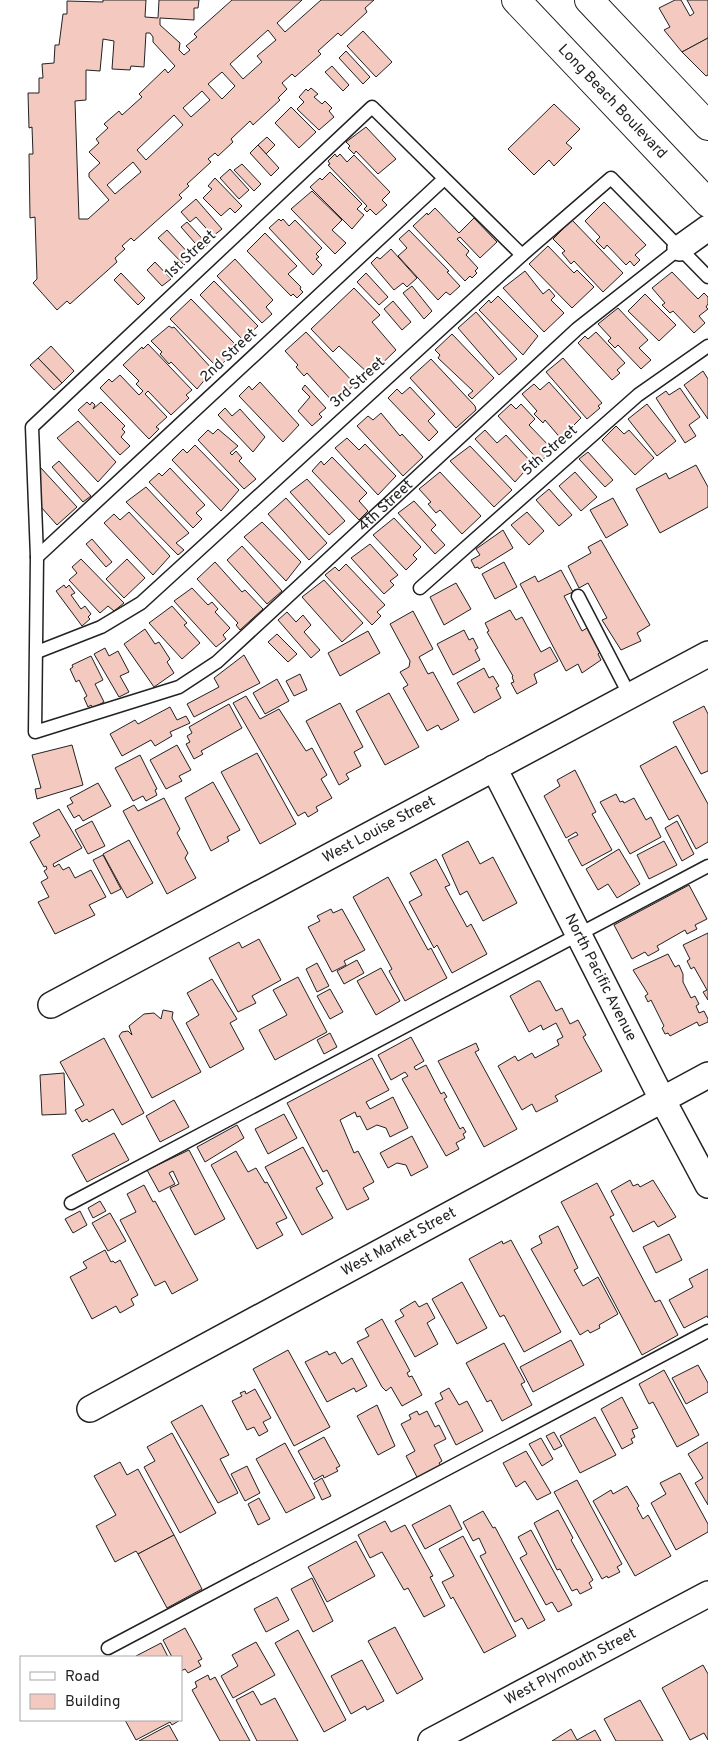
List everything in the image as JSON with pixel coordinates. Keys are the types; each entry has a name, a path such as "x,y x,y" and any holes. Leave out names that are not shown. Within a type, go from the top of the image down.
{"main road":[{"name":"Long Beach Boulevard","path":"516,0 708,203"},
{"path":"588,0 708,126"}],"street":[{"name":"4th Street","path":"680,248 708,228"},
{"name":"West Louise Street","path":"51,1005 708,654"},
{"name":"North Pacific Avenue","path":"494,768 662,1099 708,1185"},
{"name":"West Market Street","path":"90,1409 708,1075"},
{"name":"West Plymouth Street","path":"431,1741 708,1594"}],"lane":[{"name":"1st Street","path":"37,557 32,427 372,107 444,178"},
{"path":"444,178 522,255"},
{"name":"2nd Street","path":"37,557 444,178"},
{"name":"3rd Street","path":"37,652 101,627 141,603 522,255 611,178 680,248"},
{"path":"680,248 708,277"},
{"name":"4th Street","path":"37,652 35,732 179,687 217,662 577,329 680,248"},
{"name":"5th Street","path":"420,588 638,395 708,346"},
{"path":"37,557 37,652"},
{"path":"578,596 630,696"},
{"path":"71,1203 708,866"},
{"path":"108,1648 708,1331"}],"building":[{"path":"103,0 146,0 145,17 158,18 159,0 199,0 198,8 194,8 194,20 160,18 160,25 180,43 179,50 184,55 190,50 186,46 197,37 194,34 232,0 302,0 277,23 285,32 321,0 374,0 365,8 367,12 341,36 338,33 318,51 321,54 295,77 292,74 282,83 287,89 278,98 280,100 253,125 250,121 231,139 233,142 218,156 215,153 208,159 211,162 187,184 189,186 179,195 182,198 134,241 131,238 122,246 125,249 115,258 117,262 70,304 67,301 57,310 33,283 37,279 35,217 30,218 29,154 33,154 32,127 29,128 28,93 39,93 39,78 43,78 42,64 54,63 55,45 59,45 63,14 67,14 67,1 103,2","holes":["268,30 276,40 257,56 262,62 243,79 230,64","146,33 150,33 153,37 153,42 175,66 168,73 165,69 139,94 142,97 122,115 119,111 104,124 108,128 96,139 99,143 89,152 100,163 89,173 89,177 109,200 88,219 79,219 75,101 86,100 86,70 100,71 103,39 114,41 112,69 130,70 131,66 144,67","222,72 235,86 222,99 208,84","202,91 210,100 191,117 183,108","174,115 183,125 146,160 137,150","133,162 141,172 115,194 107,185"]},
{"path":"675,0 681,0 690,16 694,13 687,0 708,0 708,38 682,52 664,30 670,27 659,8"},
{"path":"363,31 392,62 376,77 347,46"},
{"path":"708,38 708,75 706,76 682,52"},
{"path":"346,51 370,77 363,84 339,58"},
{"path":"332,66 349,85 343,91 325,72"},
{"path":"311,88 318,94 314,97 322,104 325,101 332,108 329,111 334,117 319,130 297,109 304,102 299,97 306,89 308,91"},
{"path":"554,104 580,129 566,143 572,148 554,166 549,160 534,175 508,149"},
{"path":"291,107 316,132 299,148 275,123"},
{"path":"366,127 396,159 378,174 356,151 354,154 348,148 350,146 346,142"},
{"path":"267,137 275,145 266,154 258,145"},
{"path":"258,145 279,168 271,176 250,153"},
{"path":"335,154 337,157 340,154 347,162 354,155 390,192 382,200 387,205 376,215 370,209 367,212 364,209 367,206 328,165 330,164 328,161"},
{"path":"242,164 261,184 254,191 234,170"},
{"path":"230,169 249,190 239,199 220,178"},
{"path":"330,172 362,204 357,209 364,215 352,229 310,187 320,178 322,180"},
{"path":"215,178 242,206 235,213 230,208 221,216 203,198 212,189 208,186"},
{"path":"312,191 342,220 332,230 346,243 335,254 291,209"},
{"path":"196,199 222,229 213,236 196,217 190,222 181,212"},
{"path":"604,202 646,245 635,255 640,260 634,266 630,261 626,265 607,245 604,249 596,241 600,237 585,221"},
{"path":"435,208 459,233 474,218 497,242 480,258 460,237 457,239 469,251 466,255 478,268 475,271 477,273 472,278 470,276 465,281 413,226"},
{"path":"279,219 281,221 283,219 289,226 295,220 322,248 316,254 319,257 316,259 322,265 313,275 269,228"},
{"path":"572,220 623,273 603,292 574,261 571,264 562,253 565,251 553,239"},
{"path":"187,222 208,245 202,251 181,227"},
{"path":"167,230 192,257 184,265 158,238"},
{"path":"409,230 449,271 447,272 460,286 450,295 446,292 438,300 398,256 407,248 399,239"},
{"path":"265,233 297,266 288,274 301,287 300,289 303,292 297,298 293,294 291,296 247,251"},
{"path":"548,246 574,273 577,270 594,287 572,308 529,264"},
{"path":"391,249 417,278 407,287 403,283 394,290 371,263 377,257 380,259"},
{"path":"235,259 273,300 266,307 272,314 262,323 217,276"},
{"path":"155,262 171,279 162,286 147,270"},
{"path":"525,271 543,294 549,289 555,296 551,300 564,313 544,332 503,288"},
{"path":"672,272 698,299 704,293 708,297 706,307 708,309 699,316 705,323 694,333 673,311 670,313 662,305 665,303 652,288"},
{"path":"121,273 145,298 138,305 114,280"},
{"path":"366,273 388,297 379,305 357,282"},
{"path":"214,281 258,326 243,340 200,295"},
{"path":"412,286 432,311 424,319 403,293"},
{"path":"354,288 380,315 372,322 396,350 370,375 339,346 333,352 311,329"},
{"path":"645,294 676,325 659,341 628,311"},
{"path":"498,296 538,336 523,355 479,310 489,300 491,303"},
{"path":"191,299 234,343 225,353 229,357 218,368 170,319"},
{"path":"393,301 411,322 402,330 384,309"},
{"path":"618,308 648,340 639,348 651,360 641,369 618,345 615,348 608,341 611,338 598,324"},
{"path":"476,312 517,359 499,375 458,328"},
{"path":"169,326 174,327 213,370 197,389 171,362 169,364 160,354 162,352 151,341"},
{"path":"306,332 355,384 334,403 307,373 304,376 296,367 298,365 285,351"},
{"path":"596,332 625,363 617,370 620,373 612,380 578,343 585,336 588,339"},
{"path":"452,334 494,378 472,399 468,395 473,391 438,358 440,355 435,350"},
{"path":"148,344 192,390 186,395 189,398 171,415 148,391 145,394 167,417 156,427 159,429 149,439 100,388 109,379 112,382 120,375 139,395 143,391 136,384 139,381 123,365 142,347 143,349"},
{"path":"51,346 74,371 62,383 38,358"},
{"path":"38,358 62,383 54,390 30,365"},
{"path":"563,358 602,403 598,406 600,408 587,419 546,372"},
{"path":"431,359 475,406 476,410 456,428 410,378"},
{"path":"703,371 708,379 708,419 684,385"},
{"path":"260,382 299,425 283,442 239,396 249,386 252,390"},
{"path":"549,382 581,418 572,427 576,431 563,441 545,420 543,423 534,414 537,411 522,394 534,384 540,390"},
{"path":"305,385 326,408 319,414 322,417 312,426 298,411 310,397 302,389"},
{"path":"410,387 435,414 428,421 438,432 429,441 388,398 397,389 402,394"},
{"path":"680,388 700,417 689,425 696,436 685,443 656,398 666,391 669,395"},
{"path":"87,402 90,405 92,402 95,405 93,409 101,402 125,426 122,429 125,432 121,437 130,446 120,455 78,410"},
{"path":"511,404 516,409 521,404 535,419 529,425 553,450 540,462 498,416"},
{"path":"647,404 676,441 657,456 628,419"},
{"path":"225,408 232,416 240,409 265,437 253,452 218,415"},
{"path":"381,413 400,436 402,434 423,457 403,476 357,426 368,416 373,420"},
{"path":"78,421 116,462 98,482 57,438"},
{"path":"616,426 624,434 629,430 654,458 635,475 602,440"},
{"path":"218,429 238,446 230,453 232,455 236,451 242,458 239,461 256,479 244,489 198,440 208,430 213,434"},
{"path":"485,430 497,443 506,435 532,463 515,482 475,439"},
{"path":"347,438 359,450 365,444 396,476 378,495 335,448"},
{"path":"195,445 239,490 221,511 172,460 183,449 187,453"},
{"path":"470,446 512,490 494,507 450,461"},
{"path":"588,452 613,480 605,487 579,459"},
{"path":"332,457 367,493 359,501 368,511 359,520 312,471 321,461 324,465"},
{"path":"59,461 91,496 83,502 52,467"},
{"path":"696,465 708,487 708,507 660,533 636,489 666,473 669,479"},
{"path":"40,467 77,507 57,525 41,507"},
{"path":"170,468 205,505 196,513 202,519 193,528 149,482 159,473 162,476"},
{"path":"440,472 481,516 462,534 440,510 436,513 428,504 431,502 419,489"},
{"path":"575,472 597,497 581,511 559,486"},
{"path":"307,479 345,521 329,535 290,492"},
{"path":"146,487 189,533 176,543 184,550 178,555 126,502"},
{"path":"549,489 572,515 559,526 536,500"},
{"path":"286,498 327,543 309,560 268,514"},
{"path":"613,498 628,525 606,538 590,510"},
{"path":"414,501 436,525 431,530 445,545 435,554 398,513"},
{"path":"129,512 170,556 153,575 104,523 114,514 120,520"},
{"path":"527,512 544,531 529,545 511,525"},
{"path":"394,518 421,547 413,555 417,559 406,570 373,535"},
{"path":"262,522 301,562 286,581 244,537"},
{"path":"503,530 513,548 479,569 478,567 475,568 471,560 480,555 476,549"},
{"path":"92,539 112,562 106,567 86,544"},
{"path":"601,540 650,625 637,633 641,641 621,650 602,620 607,618 588,583 579,588 568,566 591,553 588,547"},
{"path":"370,544 398,575 390,581 394,585 384,594 351,558"},
{"path":"242,546 282,591 267,604 227,560"},
{"path":"81,559 124,603 114,611 108,606 100,613 69,580 77,573 72,567"},
{"path":"127,559 145,578 124,598 106,579"},
{"path":"215,562 242,592 245,590 263,609 240,630 236,625 238,623 197,579"},
{"path":"504,562 517,587 495,599 482,574"},
{"path":"346,564 385,605 377,612 381,616 372,625 325,575 335,567 339,571"},
{"path":"561,570 573,592 564,596 582,631 587,628 600,652 598,654 601,660 582,673 578,664 566,671 520,584 535,576 538,582"},
{"path":"324,580 363,623 342,642 302,597"},
{"path":"456,583 471,609 444,625 430,597"},
{"path":"64,585 66,588 69,585 75,593 71,595 81,609 85,606 91,614 88,617 90,619 82,626 56,591"},
{"path":"192,588 208,605 212,602 218,609 215,612 230,628 223,635 226,639 216,647 174,601"},
{"path":"172,606 187,623 184,625 200,643 182,659 149,623"},
{"path":"510,610 516,620 522,617 541,652 550,647 558,661 534,674 537,683 517,694 511,683 514,682 513,676 487,632 489,631 485,623"},
{"path":"413,611 433,649 419,657 428,674 433,672 459,720 441,730 438,725 427,731 403,688 408,685 400,672 409,667 410,661 390,624"},
{"path":"287,612 296,622 303,615 311,625 304,632 320,650 311,658 278,620"},
{"path":"145,629 155,644 159,642 170,659 167,662 174,673 154,687 124,644"},
{"path":"464,630 469,640 473,638 478,648 475,650 480,660 453,675 437,644"},
{"path":"368,631 380,653 340,676 328,653"},
{"path":"277,634 297,654 288,662 268,642"},
{"path":"105,648 109,656 118,651 129,672 120,676 129,692 119,697 94,654"},
{"path":"244,655 260,683 194,717 187,704 219,687 214,678"},
{"path":"91,656 103,680 95,684 104,702 93,708 91,705 88,707 84,698 87,696 79,680 76,682 70,669 73,667 72,665"},
{"path":"484,668 489,678 493,676 499,686 496,688 501,698 474,713 457,683"},
{"path":"300,674 307,690 294,696 286,681"},
{"path":"277,679 289,701 265,714 253,693"},
{"path":"389,693 419,747 385,765 356,711"},
{"path":"246,696 260,719 279,709 306,751 312,748 327,775 321,779 332,798 316,807 318,811 308,817 305,812 298,816 233,703"},
{"path":"340,703 363,747 354,752 361,766 346,774 349,779 339,785 306,721"},
{"path":"229,704 242,728 201,751 203,754 194,759 186,744 190,742 187,736 192,733 189,727"},
{"path":"704,706 708,714 708,771 701,774 673,722"},
{"path":"170,707 177,720 186,716 190,723 170,732 172,736 155,746 151,740 122,756 110,734 135,720 138,724"},
{"path":"72,745 83,785 37,799 35,789 41,788 32,755"},
{"path":"177,745 191,770 179,776 182,781 166,789 150,760"},
{"path":"676,746 708,804 708,842 696,849 678,815 669,820 640,766"},
{"path":"257,753 296,824 260,844 221,772"},
{"path":"140,755 157,789 155,790 157,795 146,801 143,796 133,801 115,768"},
{"path":"575,770 596,812 592,814 612,850 582,866 568,840 578,835 576,832 566,838 544,796 560,786 557,780"},
{"path":"213,782 240,830 227,837 229,841 211,851 185,798"},
{"path":"98,783 111,806 83,821 79,815 74,818 67,806 73,803 70,798"},
{"path":"616,794 620,802 623,801 624,803 634,798 646,820 651,817 661,837 630,854 600,802"},
{"path":"164,798 180,829 177,833 188,853 185,858 196,878 167,894 123,811 134,805 138,811"},
{"path":"59,809 82,848 53,864 54,867 59,864 63,870 69,867 75,878 91,870 106,897 89,905 95,915 55,934 38,902 49,897 41,882 48,878 44,871 47,869 30,842 40,836 33,823"},
{"path":"92,821 105,846 88,854 75,830"},
{"path":"677,821 694,854 682,861 665,828"},
{"path":"129,840 153,883 127,898 103,854"},
{"path":"468,841 480,864 493,857 517,903 483,921 467,891 460,895 442,855"},
{"path":"664,841 677,865 649,879 637,855"},
{"path":"619,849 640,884 617,898 608,884 598,890 586,869"},
{"path":"103,855 121,889 111,894 93,860"},
{"path":"436,859 450,885 445,887 467,927 471,924 487,954 452,973 437,945 434,948 409,902 422,895 410,873"},
{"path":"388,877 428,950 431,948 447,978 405,1001 389,971 392,969 353,897"},
{"path":"689,885 707,919 695,925 697,929 687,934 685,930 657,946 659,950 648,956 645,952 632,959 614,925"},
{"path":"331,909 333,913 342,909 365,950 344,961 346,965 332,972 308,927 320,921 317,916"},
{"path":"708,933 708,1000 703,992 707,990 694,967 691,969 687,961 690,959 683,945"},
{"path":"259,939 281,980 252,996 256,1003 238,1012 209,958 239,942 242,948"},
{"path":"668,954 675,967 679,965 683,974 683,982 691,998 695,996 699,1004 696,1006 699,1013 704,1011 708,1019 708,1022 699,1026 697,1022 670,1036 668,1033 665,1034 662,1028 664,1026 651,1000 648,1002 645,996 648,994 633,970"},
{"path":"357,960 364,973 344,984 337,971"},
{"path":"317,963 329,986 317,992 306,969"},
{"path":"381,968 400,1001 376,1015 357,981"},
{"path":"298,977 327,1032 275,1060 259,1030 287,1015 273,990"},
{"path":"212,979 237,1019 230,1023 244,1049 210,1068 186,1023 199,1015 187,993"},
{"path":"540,981 556,1011 562,1008 570,1024 578,1020 586,1035 583,1037 602,1071 555,1096 558,1101 536,1112 532,1104 522,1110 498,1066 515,1056 518,1061 532,1053 535,1058 559,1045 557,1040 563,1037 556,1023 543,1030 541,1025 529,1032 510,996"},
{"path":"330,989 343,1012 330,1019 317,996"},
{"path":"163,1010 173,1012 172,1018 201,1072 152,1098 119,1036 122,1032 128,1031 132,1035 129,1026 144,1014 154,1013 161,1019"},
{"path":"330,1033 337,1047 324,1054 317,1040"},
{"path":"411,1037 424,1061 414,1067 416,1070 426,1065 441,1094 444,1092 447,1097 444,1099 460,1129 463,1127 466,1132 463,1134 465,1138 456,1143 459,1149 446,1156 402,1079 408,1076 405,1072 391,1080 378,1055"},
{"path":"104,1038 144,1113 122,1125 113,1109 89,1122 87,1119 82,1122 75,1110 84,1105 60,1062"},
{"path":"476,1043 479,1050 475,1052 517,1129 484,1147 438,1061"},
{"path":"372,1058 389,1090 366,1102 370,1109 393,1097 408,1128 390,1137 386,1128 377,1125 367,1130 360,1116 357,1117 355,1112 340,1120 354,1153 358,1151 374,1182 363,1188 369,1199 347,1210 327,1170 323,1172 287,1103"},
{"path":"64,1073 66,1114 42,1115 40,1075"},
{"path":"174,1100 189,1127 160,1142 146,1116"},
{"path":"284,1114 297,1138 268,1154 255,1129"},
{"path":"237,1125 244,1138 205,1162 197,1147"},
{"path":"114,1133 129,1160 87,1182 72,1155"},
{"path":"412,1136 428,1167 411,1176 406,1165 397,1163 388,1168 380,1153"},
{"path":"303,1147 323,1184 316,1188 333,1218 302,1235 265,1167"},
{"path":"189,1150 225,1219 195,1235 170,1188 179,1184 173,1171 169,1173 175,1184 159,1192 147,1170"},
{"path":"236,1151 248,1172 256,1168 265,1183 267,1182 287,1218 276,1223 283,1235 257,1249 211,1165"},
{"path":"630,1180 633,1186 638,1184 640,1187 653,1180 676,1217 658,1227 654,1221 633,1232 611,1191"},
{"path":"597,1183 614,1215 610,1217 655,1302 660,1300 678,1335 642,1355 561,1202"},
{"path":"144,1185 153,1202 155,1201 198,1280 172,1294 165,1281 155,1286 120,1220 136,1212 127,1194"},
{"path":"100,1201 106,1211 93,1218 88,1208"},
{"path":"80,1211 87,1225 73,1233 65,1219"},
{"path":"110,1213 126,1241 108,1251 92,1223"},
{"path":"558,1226 578,1268 574,1270 583,1286 598,1277 618,1314 599,1325 600,1328 590,1333 588,1330 580,1335 531,1249 542,1243 539,1236"},
{"path":"669,1234 682,1260 656,1273 643,1247"},
{"path":"511,1240 561,1332 524,1352 504,1315 500,1317 469,1259 502,1241 503,1244"},
{"path":"105,1250 111,1262 115,1263 120,1260 138,1295 131,1299 134,1305 120,1313 116,1306 92,1319 70,1277 87,1268 83,1262"},
{"path":"708,1269 708,1318 707,1316 684,1328 669,1300 693,1287 689,1279"},
{"path":"462,1282 487,1328 457,1344 432,1299"},
{"path":"415,1301 419,1307 427,1303 435,1318 427,1323 438,1344 415,1357 395,1321 404,1316 400,1310"},
{"path":"382,1319 410,1371 407,1373 409,1377 412,1376 422,1395 402,1406 391,1387 386,1391 382,1387 357,1342 369,1336 365,1329"},
{"path":"571,1340 584,1365 533,1392 520,1367"},
{"path":"504,1343 525,1382 521,1384 532,1405 502,1421 491,1400 487,1402 466,1363"},
{"path":"288,1350 330,1427 294,1446 253,1369"},
{"path":"327,1351 329,1355 335,1352 342,1364 352,1358 367,1386 356,1392 354,1388 327,1402 305,1362"},
{"path":"698,1365 708,1383 708,1392 686,1404 672,1378"},
{"path":"664,1370 699,1435 677,1447 653,1402 649,1404 639,1384"},
{"path":"449,1388 459,1405 467,1401 483,1431 456,1445 435,1403 443,1399 440,1393"},
{"path":"255,1389 271,1418 263,1422 268,1431 259,1436 254,1427 247,1430 232,1401 242,1396 240,1393 245,1391 246,1394"},
{"path":"622,1397 638,1428 632,1430 635,1437 631,1439 633,1443 622,1449 601,1409"},
{"path":"202,1405 229,1455 220,1459 238,1493 218,1503 171,1422"},
{"path":"377,1405 395,1446 378,1455 357,1416"},
{"path":"417,1411 419,1415 427,1411 435,1427 439,1425 446,1439 434,1445 442,1461 439,1463 441,1466 418,1479 406,1456 415,1451 401,1424 411,1419 409,1415"},
{"path":"595,1417 616,1455 580,1473 560,1436"},
{"path":"554,1432 562,1446 554,1450 546,1436"},
{"path":"172,1433 216,1513 180,1533 144,1467 155,1461 147,1447"},
{"path":"324,1437 340,1466 336,1468 338,1471 324,1478 323,1475 314,1480 298,1451"},
{"path":"541,1438 553,1459 542,1466 529,1444"},
{"path":"708,1442 708,1505 695,1483 703,1478 688,1454"},
{"path":"285,1443 315,1498 286,1513 256,1459"},
{"path":"526,1451 551,1493 537,1500 525,1481 516,1487 503,1463"},
{"path":"120,1462 127,1475 138,1469 174,1535 138,1554 136,1551 115,1562 96,1526 116,1515 94,1476"},
{"path":"247,1466 260,1493 245,1501 231,1474"},
{"path":"680,1473 708,1524 708,1532 676,1550 651,1503 666,1494 660,1483"},
{"path":"322,1478 331,1496 322,1500 314,1483"},
{"path":"577,1480 622,1564 617,1567 620,1572 608,1578 607,1576 602,1579 554,1492"},
{"path":"627,1486 639,1506 637,1508 643,1519 648,1515 671,1556 635,1576 593,1501 611,1490 613,1494"},
{"path":"259,1498 270,1519 258,1525 248,1504"},
{"path":"450,1505 462,1529 425,1549 412,1525"},
{"path":"558,1510 573,1538 571,1540 593,1580 589,1583 592,1588 580,1594 577,1589 572,1591 560,1569 557,1570 534,1523"},
{"path":"483,1511 493,1528 495,1527 545,1620 528,1629 522,1618 515,1622 480,1556 486,1553 479,1538 473,1541 463,1522"},
{"path":"385,1521 391,1532 405,1525 433,1576 430,1577 445,1606 424,1617 408,1588 404,1590 382,1552 370,1558 358,1535"},
{"path":"531,1530 572,1605 558,1612 552,1602 546,1605 520,1558 527,1554 518,1537"},
{"path":"174,1535 202,1589 167,1608 138,1554"},
{"path":"463,1536 516,1636 484,1653 453,1597 451,1599 442,1582 454,1576 439,1549"},
{"path":"356,1541 375,1576 327,1602 308,1567"},
{"path":"312,1578 333,1621 313,1632 291,1589"},
{"path":"277,1597 289,1620 266,1632 254,1609"},
{"path":"395,1627 423,1679 397,1694 368,1641"},
{"path":"185,1628 202,1659 198,1661 201,1666 188,1673 185,1669 182,1670 182,1656 171,1656 163,1640"},
{"path":"298,1630 346,1720 324,1732 275,1643"},
{"path":"256,1642 275,1675 233,1698 221,1676 238,1666 232,1655"},
{"path":"161,1643 168,1656 136,1656"},
{"path":"362,1660 384,1701 367,1710 365,1706 351,1714 331,1676"},
{"path":"703,1665 708,1674 708,1740 704,1733 690,1740 662,1688"},
{"path":"208,1675 210,1680 215,1677 250,1741 220,1741 192,1690 197,1687 195,1682"},
{"path":"253,1691 261,1705 275,1698 298,1741 257,1741 236,1700"},
{"path":"640,1700 663,1741 616,1741 604,1719"},
{"path":"126,1721 178,1721 172,1725 170,1722 136,1740"},
{"path":"169,1725 178,1741 139,1741"},
{"path":"571,1729 577,1740 595,1730 601,1741 552,1741"}]}
